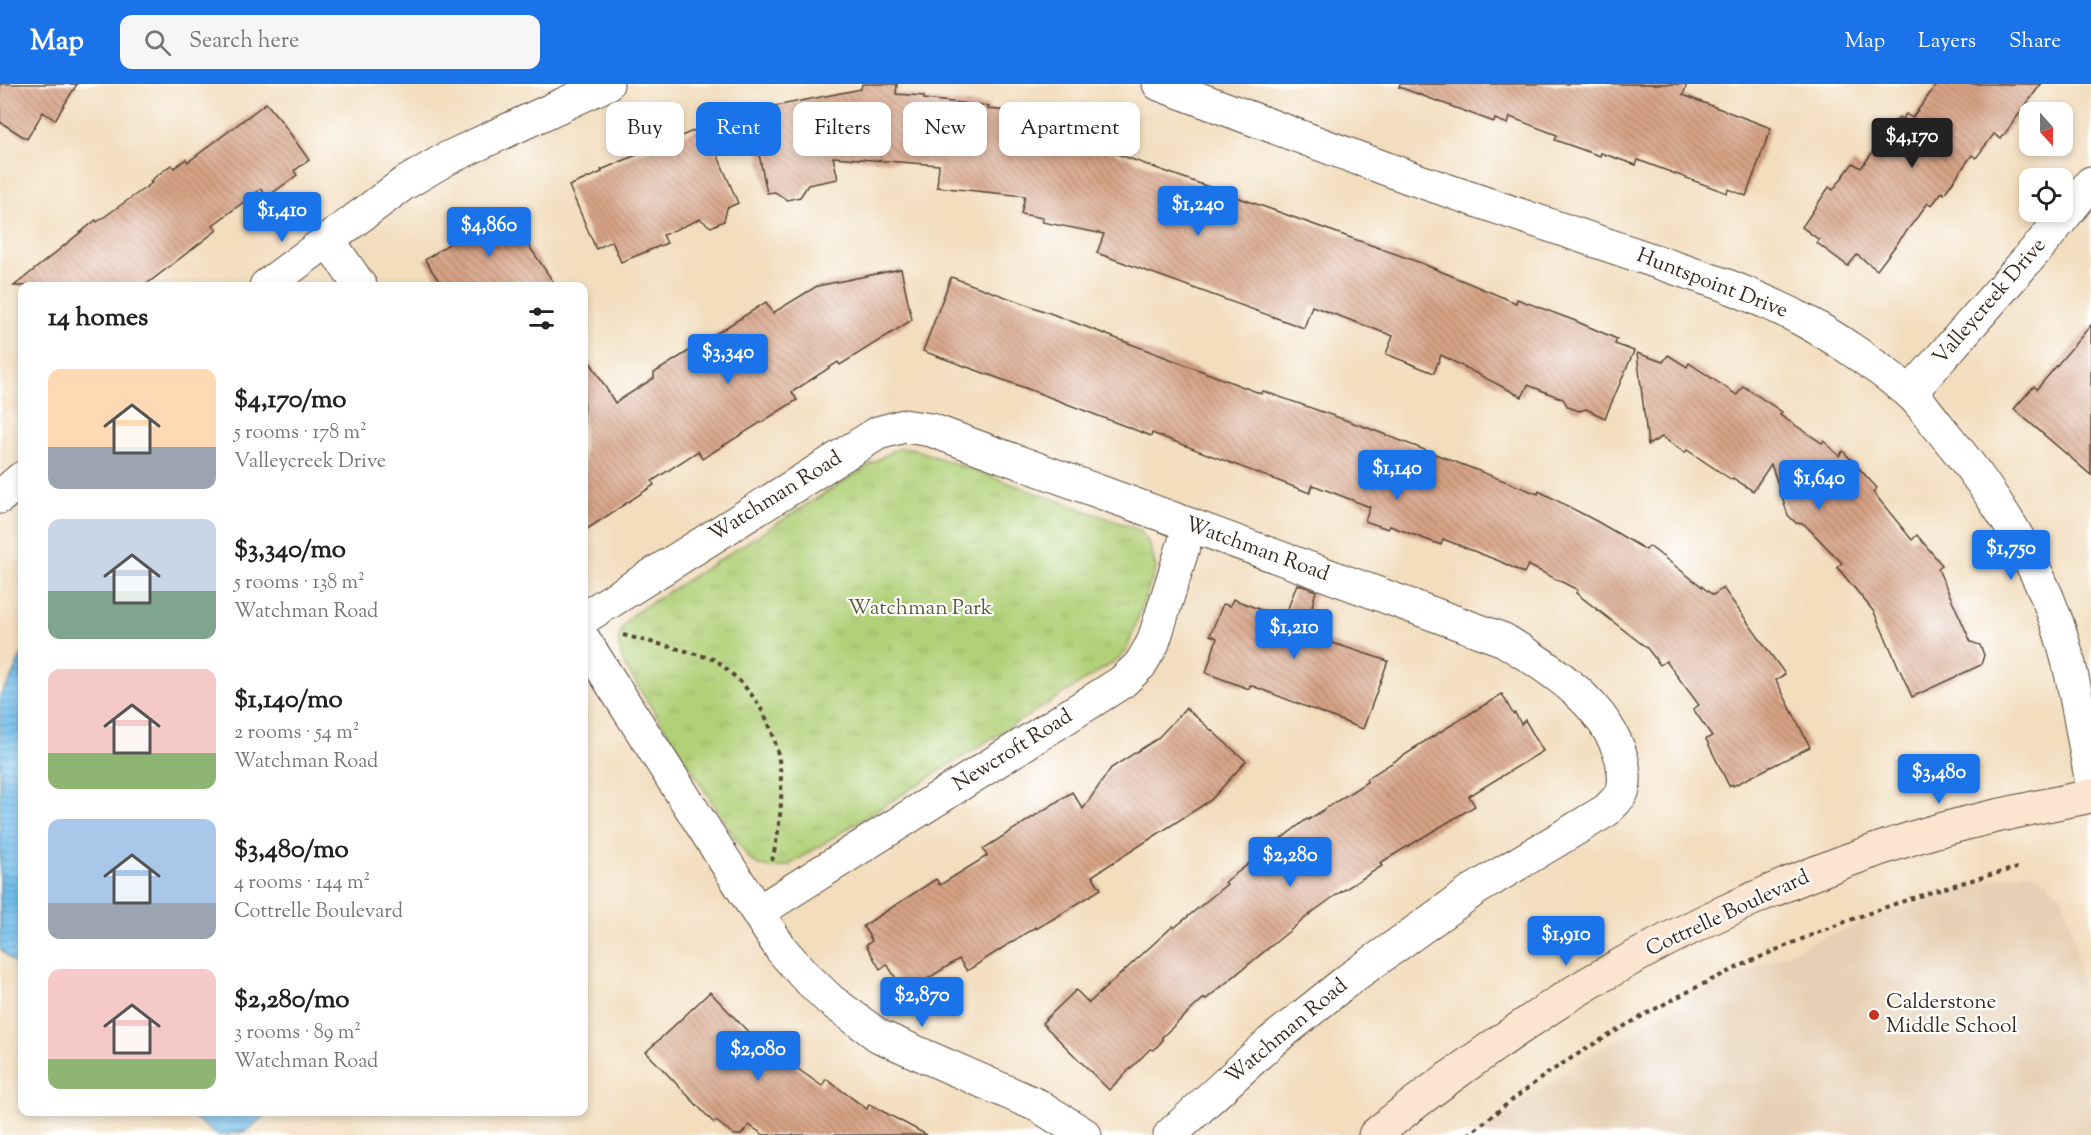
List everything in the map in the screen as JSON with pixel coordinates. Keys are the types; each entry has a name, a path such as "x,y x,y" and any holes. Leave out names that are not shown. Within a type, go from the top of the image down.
{"main road":[{"name":"Cottrelle Boulevard","path":"1375,1135 1465,1066 1589,983 1717,916 1804,877 1920,836 2006,813 2091,796"}],"street":[{"path":"271,282 402,185 446,159 608,84"},
{"name":"Huntspoint Drive","path":"1159,84 1412,178 1754,297 1801,318 1910,393 1949,439 1994,500 2038,578 2056,621 2072,671 2091,778"},
{"name":"Valleycreek Drive","path":"1910,393 2042,243 2091,183"},
{"path":"328,240 357,282"},
{"name":"Watchman Road","path":"588,615 878,433 904,426 931,430 1504,640 1544,665 1587,700 1618,747 1625,771 1622,792 1607,810 1474,890 1348,980 1271,1042 1170,1135"},
{"path":"0,497 18,481"},
{"name":"Newcroft Road","path":"758,912 1122,682 1140,665 1153,643 1190,525"},
{"path":"588,646 781,949 802,974 830,1000 879,1036 1039,1106 1084,1135"}],"path":[{"path":"623,635 716,660 745,686 762,710 776,741 781,775 776,843 770,867"},
{"path":"1467,1135 1561,1065 1671,1000 1802,939 1957,883 2017,868"}],"shaded area":[{"name":"Calderstone Middle School","path":"2029,871 2048,882 2062,896 2072,930 2091,1036 2091,1135 1478,1135 1585,1058 1700,993 1819,939 1888,913 1967,887"}],"green space":[{"name":"Watchman Park","path":"911,448 1140,530 1149,543 1156,568 1126,651 1119,659 789,865 778,868 763,866 748,858 625,666 620,651 620,632 633,614 892,451"}],"water":[{"path":"18,662 18,967 0,949 0,695 10,681"},
{"path":"192,1116 265,1116 246,1131 216,1135"}],"building":[{"path":"0,84 77,84 55,120 43,112 27,139 0,122"},
{"path":"862,84 897,84 896,94 924,96 924,99 952,102 903,102 903,156 987,156 987,106 989,106 988,109 999,110 999,156 1123,156 1421,263 1516,303 1517,299 1573,320 1617,339 1615,344 1634,351 1605,418 1586,409 1579,411 1568,407 1563,399 1528,385 1522,397 1441,355 1434,373 1386,354 1393,336 1312,306 1304,328 1097,253 1104,234 1042,222 1043,218 1021,214 1025,196 937,187 939,165 833,157 838,179 808,185 800,197 787,200 775,192 767,193 759,156 781,156 781,105 793,102 793,156 891,156 891,102 795,102 861,89"},
{"path":"1400,84 1687,84 1683,95 1771,128 1746,196 1728,189 1727,193 1638,160 1636,165 1601,153 1600,156 1555,140 1557,135 1510,117 1508,124 1495,119 1494,122 1399,87"},
{"path":"1937,84 2041,84 2028,102 2019,102 2019,114 2001,139 1994,134 1976,158 1972,155 1944,194 1942,192 1932,205 1928,203 1877,270 1857,255 1848,266 1817,243 1819,240 1802,227 1829,187 1833,190 1853,163 1861,168 1899,117 1902,119 1906,114 1912,118"},
{"path":"266,103 309,160 294,171 297,175 267,197 261,189 213,225 217,230 149,282 19,282 96,220 97,222 152,183 150,181 171,165 174,168 186,159 188,162"},
{"path":"696,130 696,156 718,156 738,203 727,208 724,221 711,227 700,219 663,235 667,243 621,262 612,241 596,249 569,186 634,156 684,156 684,135"},
{"path":"499,210 513,231 517,228 553,282 439,282 425,260"},
{"path":"901,269 912,320 840,365 838,362 792,392 797,400 702,459 698,451 652,481 654,485 588,528 588,359 615,403 654,378 654,373 766,302 773,313 817,286"},
{"path":"951,277 1262,394 1263,391 1368,428 1538,494 1539,491 1646,550 1649,546 1713,595 1723,588 1785,674 1776,680 1810,747 1729,786 1706,739 1712,736 1693,709 1699,705 1666,661 1660,665 1647,648 1576,593 1578,590 1528,565 1524,573 1443,539 1441,545 1390,526 1388,529 1365,521 1370,507 1313,485 1310,493 1152,433 1151,436 923,351"},
{"path":"2091,325 2091,475 2014,409 2034,386 2037,389"},
{"path":"1637,353 1663,362 1668,355 1687,367 1689,363 1737,395 1743,386 1782,412 1780,415 1822,443 1824,441 1839,456 1843,451 1877,488 1873,492 1912,540 1917,535 1942,565 1938,569 1971,642 1980,645 1984,655 1981,665 1912,697 1874,612 1837,567 1842,563 1804,524 1796,523 1788,515 1771,464 1753,491 1687,450 1685,453 1662,437 1648,445"},
{"path":"1297,584 1316,591 1305,634 1388,661 1363,729 1250,685 1249,689 1206,673 1217,638 1210,635 1223,604 1230,606 1233,599 1284,619"},
{"path":"1502,694 1521,724 1525,720 1543,751 1469,796 1475,806 1380,863 1382,866 1314,911 1205,1000 1204,998 1162,1037 1162,1041 1154,1050 1150,1049 1109,1090 1042,1023 1076,990 1089,1003 1173,926 1174,928 1227,884 1225,882 1307,819 1367,782 1366,779 1416,748 1414,748"},
{"path":"1186,708 1246,761 1211,800 1092,876 1101,889 1036,929 1035,927 967,971 959,959 905,993 887,964 880,969 866,945 872,941 863,926 936,879 940,885 987,856 983,849 1072,792 1083,809 1111,768 1157,739"},
{"path":"710,992 754,1038 822,1086 826,1079 867,1109 869,1104 927,1135 764,1135 749,1125 741,1135 734,1135 716,1121 714,1123 646,1052"}],"place":[{"name":"Calderstone Middle School","path":"1874,1015"}]}
